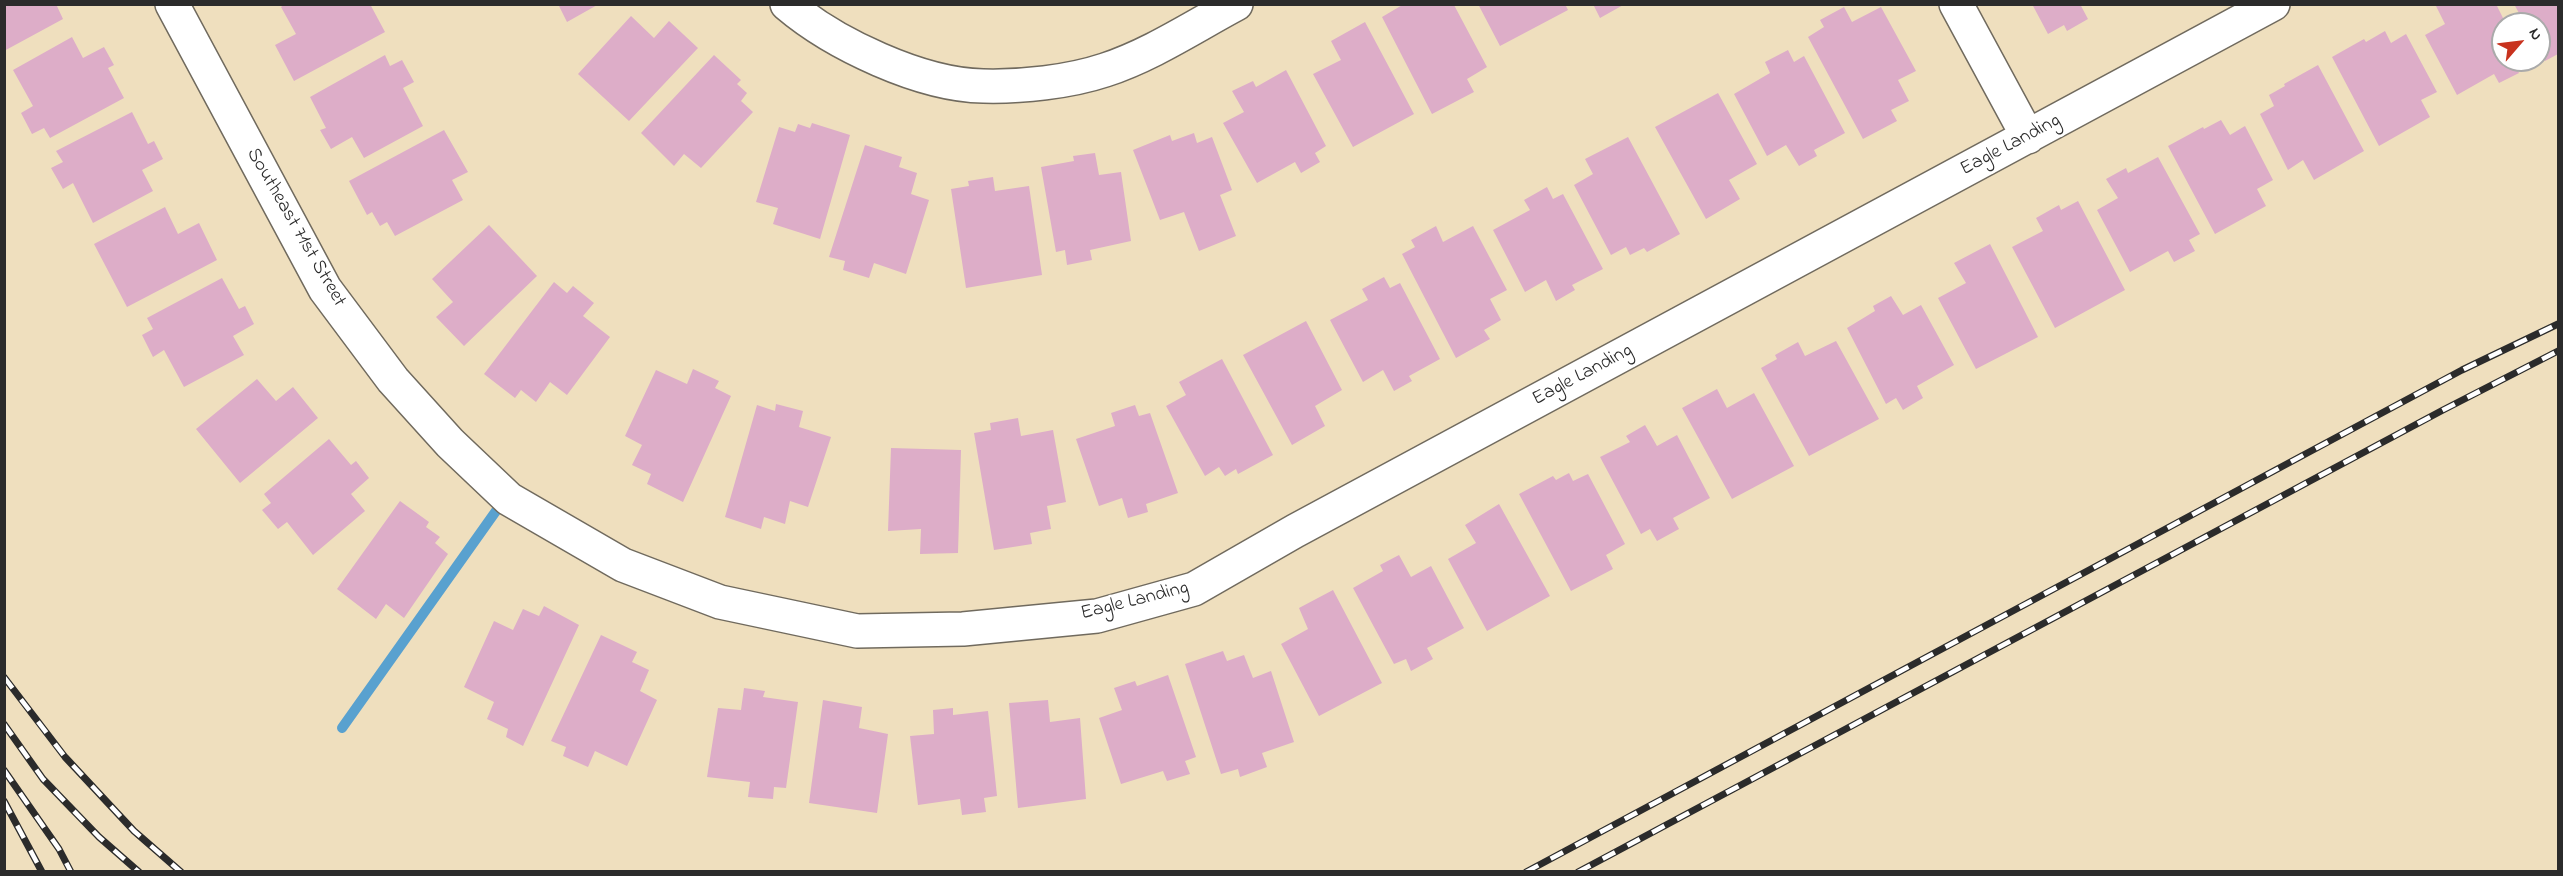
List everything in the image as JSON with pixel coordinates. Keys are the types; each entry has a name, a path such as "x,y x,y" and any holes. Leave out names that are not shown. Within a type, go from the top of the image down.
{"street":[{"name":"Southeast 71st Street","path":"172,4 325,289 393,380 450,443 509,499 623,566 720,602 857,631"},
{"path":"787,4 836,40 870,55 938,79 982,86 1064,80 1105,70 1139,57 1236,4"},
{"path":"1956,4 2028,137"},
{"name":"Eagle Landing","path":"857,631 963,629 1097,616 1194,589 1305,525 2273,4"}],"building":[{"path":"4,4 56,4 63,19 4,51"},
{"path":"285,4 370,4 385,32 294,81 275,45 296,34 281,7"},
{"path":"558,4 599,4 567,22"},
{"path":"1404,4 1454,5 1487,67 1467,79 1474,92 1432,114 1382,17"},
{"path":"1478,4 1565,4 1568,10 1500,46"},
{"path":"1593,4 1625,4 1600,18"},
{"path":"2032,4 2080,4 2088,19 2067,31 2064,25 2048,34"},
{"path":"2435,4 2496,4 2500,12 2491,12 2491,72 2519,73 2499,83 2494,74 2457,95 2425,35 2445,24"},
{"path":"2514,4 2558,4 2558,54 2551,58 2551,12 2518,12"},
{"path":"1844,7 1852,22 1881,7 1916,71 1898,80 1909,101 1891,110 1897,121 1863,139 1808,37 1824,27 1820,20"},
{"path":"631,16 654,38 669,21 698,48 629,121 578,74"},
{"path":"1365,22 1414,114 1353,147 1313,74 1341,60 1331,41"},
{"path":"2385,31 2391,43 2406,34 2437,92 2421,100 2430,117 2379,146 2332,57 2364,39 2366,42"},
{"path":"72,37 83,58 104,47 114,65 108,68 124,98 50,138 44,128 32,134 21,113 33,106 13,70"},
{"path":"1788,50 1794,62 1804,56 1845,133 1814,150 1817,156 1799,166 1786,145 1767,156 1734,94 1770,73 1765,62"},
{"path":"385,55 390,66 402,60 414,82 403,88 423,126 364,158 352,137 331,149 320,130 326,128 310,97"},
{"path":"714,55 741,80 737,84 747,93 741,101 753,112 701,168 684,154 674,166 641,133"},
{"path":"2318,65 2364,151 2314,180 2303,160 2288,170 2260,114 2274,106 2269,95"},
{"path":"1286,70 1326,146 1315,153 1320,162 1301,173 1295,162 1257,183 1223,123 1244,112 1232,91 1253,81 1256,87"},
{"path":"1718,93 1757,164 1729,180 1740,199 1706,219 1655,127"},
{"path":"132,112 148,144 154,141 163,159 142,170 153,191 93,223 73,183 63,189 51,168 63,162 56,151"},
{"path":"2221,120 2230,135 2245,126 2273,180 2257,189 2266,206 2215,234 2168,146"},
{"path":"812,123 850,135 820,239 773,224 778,208 756,202 779,127 795,132 798,124 810,128"},
{"path":"444,130 468,172 452,180 463,200 395,236 387,222 380,226 372,212 367,215 349,181"},
{"path":"1194,133 1197,143 1212,137 1232,190 1220,195 1236,236 1199,251 1184,212 1160,220 1133,150 1170,135 1172,141"},
{"path":"1628,137 1680,234 1647,252 1644,248 1630,255 1626,247 1611,255 1574,185 1593,174 1585,159"},
{"path":"865,145 902,157 899,167 917,173 911,194 929,200 906,274 874,263 869,278 843,270 845,261 829,257"},
{"path":"1095,153 1099,175 1121,172 1131,241 1090,250 1092,260 1067,265 1065,250 1056,252 1041,167 1074,161 1073,156"},
{"path":"2158,157 2200,234 2189,240 2195,251 2174,262 2168,251 2130,272 2097,210 2118,198 2106,179 2126,168 2128,173"},
{"path":"993,177 995,191 1029,186 1042,275 966,288 951,189 969,186 968,181"},
{"path":"1547,187 1553,199 1563,194 1603,269 1572,285 1575,290 1556,301 1546,280 1525,292 1493,230 1530,210 1524,200"},
{"path":"2078,201 2125,290 2055,328 2012,247 2043,231 2036,218 2059,205 2061,210"},
{"path":"165,207 178,234 199,223 217,260 127,307 94,244"},
{"path":"489,225 537,276 464,346 436,317 453,302 432,279"},
{"path":"1436,226 1443,242 1473,226 1507,290 1490,299 1501,320 1484,330 1490,339 1456,358 1402,254 1415,247 1411,240"},
{"path":"1990,244 2038,337 1976,369 1938,298 1966,283 1954,263"},
{"path":"1384,277 1390,288 1400,283 1440,359 1409,376 1412,381 1394,391 1383,370 1363,382 1330,320 1368,300 1362,289"},
{"path":"222,278 239,309 245,306 254,324 233,336 244,355 184,387 164,350 153,357 142,335 153,329 147,318"},
{"path":"554,282 567,293 573,286 594,303 583,316 610,337 567,395 550,382 536,402 521,390 515,398 484,374"},
{"path":"1891,296 1903,315 1921,305 1954,365 1917,386 1923,398 1903,410 1896,398 1886,404 1847,328 1875,311 1873,306"},
{"path":"1306,321 1342,390 1315,406 1325,426 1292,445 1243,355"},
{"path":"1836,341 1879,419 1809,456 1761,368 1777,359 1775,355 1798,342 1805,356"},
{"path":"1222,359 1273,455 1238,474 1236,469 1225,476 1219,467 1205,476 1166,406 1186,395 1179,382"},
{"path":"693,369 719,381 715,388 731,396 683,502 647,484 651,474 632,465 642,445 625,436 656,370 687,384"},
{"path":"257,379 276,401 293,387 318,418 240,483 196,429"},
{"path":"1717,389 1727,408 1754,393 1794,466 1732,499 1682,408"},
{"path":"776,404 803,411 799,427 831,437 808,507 790,501 785,524 764,517 761,529 725,517 757,405 775,411"},
{"path":"1135,405 1139,416 1150,413 1178,493 1146,504 1148,512 1128,518 1122,498 1099,506 1076,439 1115,426 1111,413"},
{"path":"1018,418 1021,436 1053,430 1066,502 1047,506 1051,529 1030,533 1032,544 994,550 974,433 991,430 990,423"},
{"path":"1645,425 1657,446 1677,435 1710,498 1673,518 1679,529 1657,541 1650,529 1641,534 1600,457 1630,442 1626,436"},
{"path":"329,439 351,465 356,461 369,478 351,494 365,511 313,555 287,522 278,529 262,510 271,503 264,494"},
{"path":"891,448 961,450 958,553 920,554 921,529 888,531"},
{"path":"1569,473 1573,481 1588,474 1625,544 1606,555 1613,569 1571,591 1519,494 1553,476 1556,480"},
{"path":"400,501 429,522 426,527 440,537 435,543 448,554 404,618 386,604 376,619 337,589"},
{"path":"1499,504 1550,596 1487,631 1448,559 1476,543 1465,525"},
{"path":"1399,555 1411,577 1431,566 1464,628 1427,648 1433,659 1411,671 1406,659 1394,664 1353,588 1383,571 1380,565"},
{"path":"1333,590 1382,683 1319,716 1281,644 1308,629 1299,608"},
{"path":"544,606 579,625 523,746 506,737 508,729 487,719 494,702 464,687 494,621 513,630 523,609 539,616"},
{"path":"601,635 637,652 632,662 649,670 640,691 657,700 627,766 595,751 588,767 563,756 566,747 551,741"},
{"path":"1223,651 1227,661 1244,655 1253,678 1271,671 1294,742 1262,753 1267,767 1240,777 1238,769 1221,774 1185,664"},
{"path":"1168,675 1196,757 1185,761 1190,774 1167,781 1163,771 1121,784 1099,718 1122,710 1114,688 1135,681 1137,686"},
{"path":"744,688 765,691 763,697 798,702 786,788 774,787 773,799 748,797 750,782 707,777 718,708 741,710"},
{"path":"823,700 862,707 859,728 888,734 877,813 809,803"},
{"path":"1048,700 1050,722 1080,718 1086,799 1018,808 1009,703"},
{"path":"953,708 953,715 988,711 997,796 984,798 986,812 962,815 960,799 918,805 910,736 934,734 933,710"}],"waterway":[{"path":"342,728 496,511"}],"railway":[{"path":"1526,872 2462,370 2558,324"},
{"path":"1578,872 2443,410 2558,351"},
{"path":"4,677 65,757 134,831 181,872"},
{"path":"4,724 43,779 99,837 139,872"},
{"path":"4,770 59,849 71,872"},
{"path":"4,801 42,872"}]}
